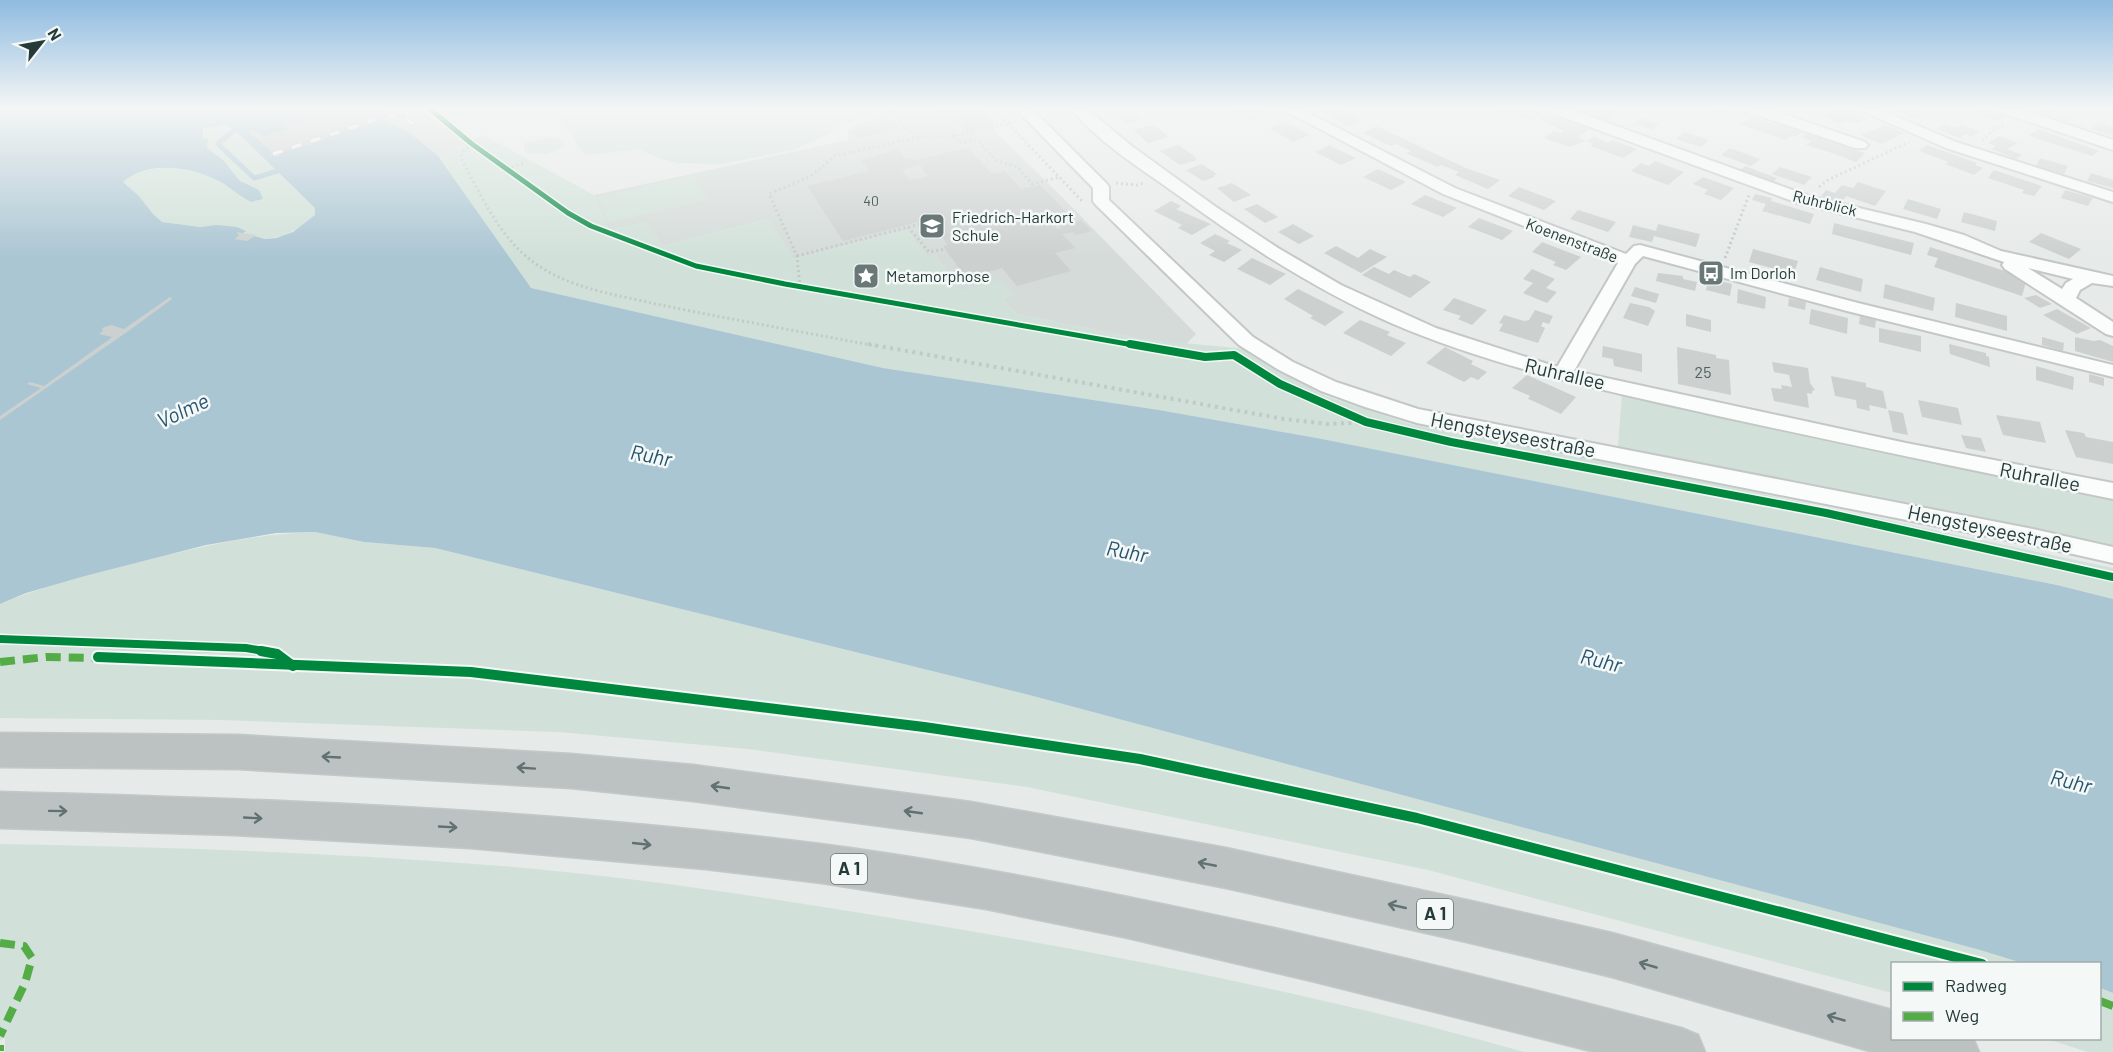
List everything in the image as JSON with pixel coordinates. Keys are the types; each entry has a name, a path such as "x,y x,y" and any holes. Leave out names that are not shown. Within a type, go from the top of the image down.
{"highway":[{"name":"A 1","path":"0,750 238,752 571,771 693,783 971,820 1226,868 1612,955 1891,1033"},
{"name":"A 1","path":"0,810 188,814 515,831 764,857 940,882 1199,933 1479,998 1681,1052"},
{"path":"1916,1040 1955,1052"}],"street":[{"name":"Hengsteyseestraße","path":"1072,158 1101,187 1101,201 1246,341 1301,374 1367,403 1418,416 2010,532 2113,555"},
{"name":"Ruhrallee","path":"1139,158 1203,206 1306,273 1359,300 1435,333 1507,360 1562,375 1906,450 2113,490"},
{"name":"Koenenstraße","path":"1385,158 1449,191 1628,261 1640,250 1853,307 2113,371"},
{"name":"Ruhrblick","path":"1687,158 1804,200 1958,239 1995,255 2113,330"},
{"path":"1993,158 2113,197"},
{"name":"Ruhrblick","path":"1995,255 2113,281"},
{"path":"1562,375 1628,261"},
{"path":"2066,300 2072,287 2089,277"}],"path":[{"path":"462,158 494,220 509,239 539,266 575,283 599,291 718,317 1284,419 1328,424 1366,422"},
{"path":"800,287 797,256 769,194 811,176 832,158"},
{"path":"994,158 1018,167 1032,184 1059,177"},
{"path":"1804,200 1828,180 1879,158"},
{"path":"507,169 524,163"},
{"path":"1721,270 1755,183"},
{"path":"797,256 939,219"},
{"path":"908,227 929,252 945,249"}],"shaded area":[{"path":"220,158 264,158 316,208 315,215 295,230 278,237 234,239 245,230 216,225 200,227 162,222 122,181 146,170 173,168 200,173 212,178 251,202 263,199 259,192 240,181"},
{"path":"250,158 308,158 257,176"},
{"path":"526,158 594,195 609,230 647,221 662,246 770,219 793,259 907,230 928,256 936,255 961,291 999,280 1014,295 1002,299 1016,314 1142,339 1246,349 1325,396 1410,424 1706,482 2113,568 2113,599 2057,585 1317,438 1159,410 883,368 530,288 440,159"},
{"path":"658,158 752,158 722,164 677,163"},
{"name":"Friedrich-Harkort Schule","path":"764,158 1022,158 1196,334 1185,345 1142,339 1016,314 1002,299 1014,294 961,292 936,255 928,257 907,230 793,259 769,219 662,246 647,222 609,230 594,195"},
{"path":"694,175 707,200 608,223 598,197"},
{"path":"1622,394 2113,497 2113,547 1618,447"},
{"path":"315,532 364,542 435,548 1033,696 2019,962 1891,962 1891,993 1428,870 1027,787 748,749 559,732 219,720 0,718 0,604 67,581 180,552 292,533"},
{"path":"0,844 244,851 427,860 594,875 700,888 910,921 1142,962 1296,994 1524,1052 5,1052 5,1038 0,1040"},
{"path":"2101,988 2113,993 2113,1052 2088,1052 2050,1040 2101,1040"}],"water":[{"path":"0,158 220,158 240,181 259,190 263,199 251,202 213,178 173,168 146,170 123,182 162,222 200,227 216,225 237,227 246,231 235,239 254,236 265,239 293,232 315,215 315,208 264,158 439,158 531,288 883,368 1159,410 1317,438 2057,585 2113,599 2113,993 2101,988 2101,962 2019,962 1033,696 435,548 364,542 315,532 276,533 206,545 26,593 0,604"}],"building":[{"path":"867,158 916,160 977,158 992,174 1005,171 1021,189 1040,185 1068,214 1049,220 1057,229 1062,228 1060,225 1081,220 1092,231 1076,235 1073,232 1062,234 1075,248 1055,253 1071,271 1017,286 1002,268 966,278 943,246 948,245 932,224 940,221 937,217 843,241 807,186 869,171 861,160","holes":["920,165 928,176 910,180 902,170"]},
{"path":"1170,158 1197,160 1180,165"},
{"path":"1327,158 1356,158 1341,165"},
{"path":"1417,158 1445,158 1500,180 1488,189 1455,175 1459,172 1441,165 1437,167"},
{"path":"1729,158 1760,159 1751,166"},
{"path":"1845,158 1860,158 1856,162"},
{"path":"1938,158 1963,158 1983,168 1974,175 1945,164 1949,162"},
{"path":"2040,158 2068,166 2064,174 2036,166"},
{"path":"1655,161 1684,172 1668,185 1631,171 1641,163 1649,166"},
{"path":"1202,164 1217,174 1213,176 1215,177 1203,181 1186,170"},
{"path":"1746,166 1777,178 1773,182 1739,171"},
{"path":"1780,167 1812,177 1804,185 1772,174"},
{"path":"1378,169 1406,182 1391,190 1363,177"},
{"path":"1994,170 2042,186 2034,196 2022,193 2024,190 1988,178"},
{"path":"2091,173 2113,180 2113,188 2087,181"},
{"path":"1703,177 1734,188 1721,200 1704,194 1708,190 1693,184"},
{"path":"1858,182 1886,191 1875,206 1846,196 1841,203 1821,196 1826,190 1835,193 1842,185 1853,188"},
{"path":"1232,183 1251,195 1234,202 1217,188"},
{"path":"1519,187 1556,201 1544,210 1508,196"},
{"path":"2065,190 2093,198 2088,206 2061,198"},
{"path":"1755,194 1814,214 1810,224 1762,211 1766,204 1752,200"},
{"path":"1425,195 1457,208 1443,217 1411,204"},
{"path":"1908,199 1941,209 1937,219 1903,209"},
{"path":"1171,201 1181,206 1176,209 1211,224 1192,235 1178,228 1182,225 1154,211"},
{"path":"1257,204 1278,217 1265,223 1244,209"},
{"path":"1578,210 1616,222 1608,232 1570,219"},
{"path":"1964,212 1997,221 1995,231 1961,222"},
{"path":"1479,218 1513,231 1502,240 1468,227"},
{"path":"1834,223 1914,243 1911,255 1832,234"},
{"path":"1293,224 1314,236 1299,244 1278,232"},
{"path":"1658,224 1700,234 1696,247 1654,236 1652,242 1629,237 1633,225 1656,231"},
{"path":"237,232 256,235 247,241 234,239 239,236"},
{"path":"2041,233 2081,249 2069,259 2029,242"},
{"path":"1215,234 1242,250 1224,262 1209,255 1215,251 1200,243"},
{"path":"1542,242 1581,257 1566,270 1553,265 1556,262 1532,252"},
{"path":"1336,246 1358,258 1370,249 1387,257 1361,273 1324,253"},
{"path":"1930,247 2027,278 2022,296 1934,267 1938,258 1927,255"},
{"path":"1753,249 1798,261 1794,274 1749,262"},
{"path":"1252,258 1286,274 1270,285 1237,269"},
{"path":"1374,267 1389,274 1394,270 1410,277 1414,274 1431,282 1410,298 1362,275"},
{"path":"1820,267 1863,279 1861,292 1816,280"},
{"path":"1532,269 1555,279 1546,288 1557,292 1547,303 1523,293 1533,283 1523,279"},
{"path":"1658,273 1683,276 1683,279 1697,282 1695,291 1656,281"},
{"path":"1709,278 1732,284 1730,296 1706,290"},
{"path":"1885,284 1935,298 1933,311 1883,298"},
{"path":"1635,287 1659,294 1656,303 1631,296"},
{"path":"1298,289 1344,312 1325,326 1284,299"},
{"path":"1738,289 1766,297 1765,309 1737,303"},
{"path":"2036,295 2052,304 2040,308 2024,298"},
{"path":"170,297 172,299 127,332 0,420 0,416 41,388 27,384 30,382 44,386 118,333 112,337 99,334 103,331 102,328 111,325 124,329"},
{"path":"1454,298 1487,310 1472,325 1458,319 1461,316 1443,310"},
{"path":"1789,298 1806,302 1805,310 1788,306"},
{"path":"1630,303 1649,307 1655,311 1648,326 1623,318"},
{"path":"1956,303 2007,316 2007,331 1955,317"},
{"path":"1811,309 1848,318 1847,334 1809,324"},
{"path":"2057,309 2091,328 2077,334 2043,315"},
{"path":"1535,310 1553,316 1549,324 1543,322 1541,326 1545,328 1538,343 1499,331 1503,324 1499,323 1504,315 1524,321 1529,320"},
{"path":"1686,314 1711,320 1711,332 1686,326"},
{"path":"1860,316 1876,320 1875,328 1859,324"},
{"path":"1360,320 1390,332 1387,335 1406,343 1391,356 1343,333"},
{"path":"1879,328 1921,336 1921,352 1879,342"},
{"path":"2042,337 2064,343 2063,351 2042,345"},
{"path":"2075,337 2093,341 2100,340 2113,346 2113,362 2075,351"},
{"path":"1949,344 1986,353 1990,367 1950,354"},
{"path":"1603,346 1642,354 1642,372 1614,366 1613,359 1602,357"},
{"path":"1445,347 1473,361 1471,364 1487,372 1478,380 1471,377 1464,382 1426,363"},
{"path":"1677,347 1729,360 1731,395 1678,384"},
{"path":"1772,362 1808,368 1810,383 1815,390 1812,394 1807,393 1809,408 1774,401 1771,388 1782,389 1781,385 1792,387 1789,375 1774,372"},
{"path":"2036,366 2074,377 2073,390 2036,380"},
{"path":"2089,374 2104,378 2104,386 2089,382"},
{"path":"1527,375 1576,397 1561,414 1528,399 1530,396 1512,388"},
{"path":"1831,376 1866,383 1866,387 1883,391 1887,409 1869,405 1870,411 1857,408 1856,400 1835,396"},
{"path":"1918,400 1958,408 1962,425 1922,417"},
{"path":"1888,410 1903,413 1908,435 1893,432"},
{"path":"1996,415 2040,422 2046,443 2003,435"},
{"path":"2065,430 2113,442 2113,464 2076,457"},
{"path":"1961,435 1981,438 1986,452 1966,448"}],"waterway":[{"path":"233,158 254,178 277,171"}],"marked path":[{"path":"0,662 46,657 101,658"},
{"path":"0,943 24,946 32,958 25,983 0,1036"},
{"path":"2101,1001 2113,1006"},
{"path":"0,1045 0,1051"}],"cycle path":[{"path":"492,158 568,213 591,226 696,266 785,284 1205,357 1234,355 1280,384 1366,422 1451,442 1826,513 2113,577"},
{"path":"0,639 246,648 277,654 293,666"},
{"path":"98,657 471,672 924,727 1140,759 1417,818 1974,962"}],"place":[{"name":"Friedrich-Harkort Schule","path":"932,226"},
{"name":"Im Dorloh","path":"1711,273"},
{"name":"Metamorphose","path":"866,276"}],"water label":[{"name":"Volme","path":"183,411"},
{"name":"Ruhr","path":"651,456"},
{"name":"Ruhr","path":"1127,552"},
{"name":"Ruhr","path":"1601,661"},
{"name":"Ruhr","path":"2071,782"}]}
